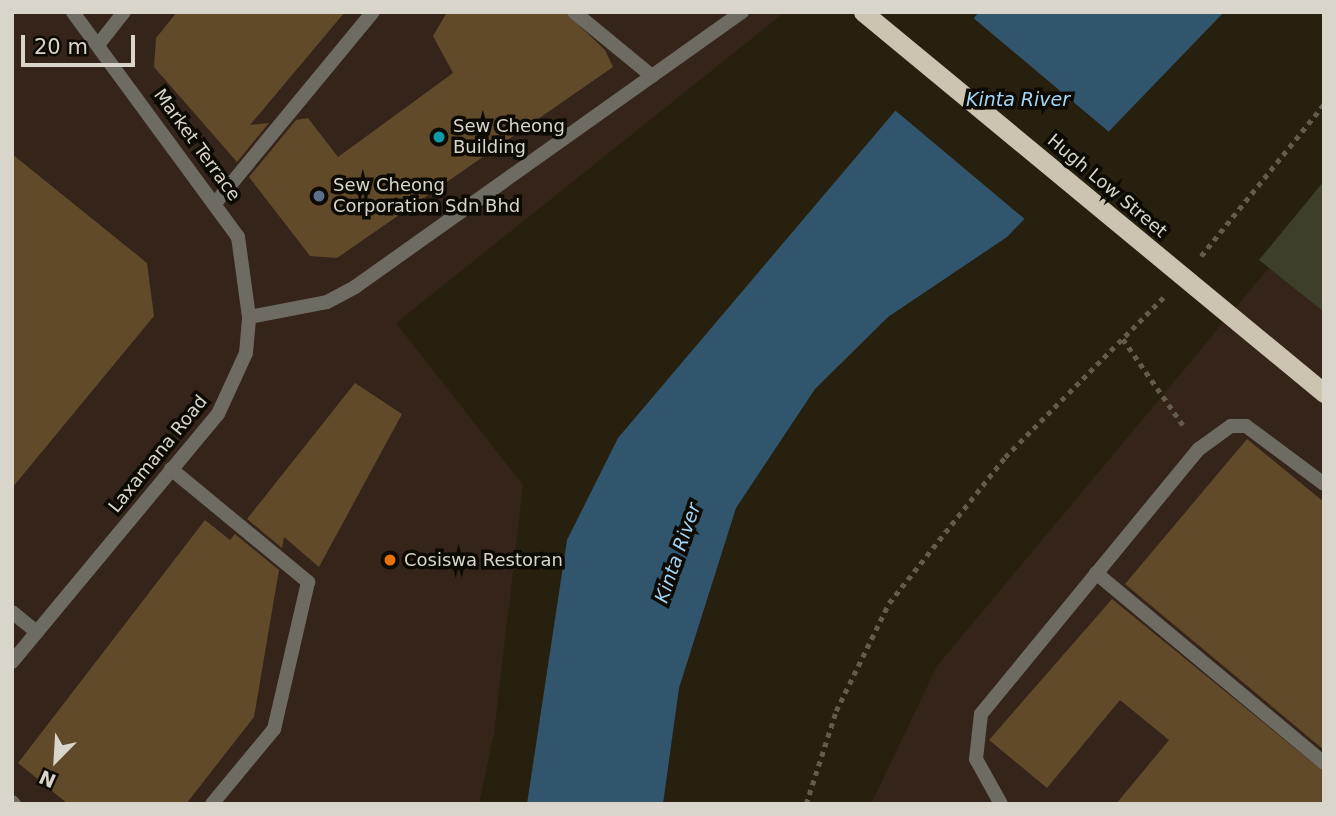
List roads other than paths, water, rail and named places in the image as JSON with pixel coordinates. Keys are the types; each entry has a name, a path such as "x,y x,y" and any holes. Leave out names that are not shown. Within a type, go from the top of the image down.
{"highway":[{"name":"Hugh Low Street","path":"863,12 1324,393"}],"street":[{"name":"Market Terrace","path":"73,12 217,201 238,237 249,317"},
{"path":"98,45 124,12"},
{"path":"217,201 373,12"},
{"path":"574,12 652,76"},
{"path":"249,317 327,302 355,287 742,12"},
{"name":"Laxamana Road","path":"12,662 171,469 233,388 249,317"},
{"path":"1001,804 976,760 981,714 1199,449 1231,426 1259,431 1324,484"},
{"path":"171,469 307,583 274,729 212,804"},
{"path":"1096,573 1324,763"},
{"path":"12,612 37,632"}],"water":[{"name":"Kinta River","path":"979,12 1224,12 1007,237 888,317 815,389 736,508 679,688 663,804 527,804 567,540 618,438"}],"place":[{"name":"Sew Cheong Building","path":"439,137"},
{"name":"Sew Cheong Corporation Sdn Bhd","path":"319,196"},
{"name":"Cosiswa Restoran","path":"390,560"}]}
